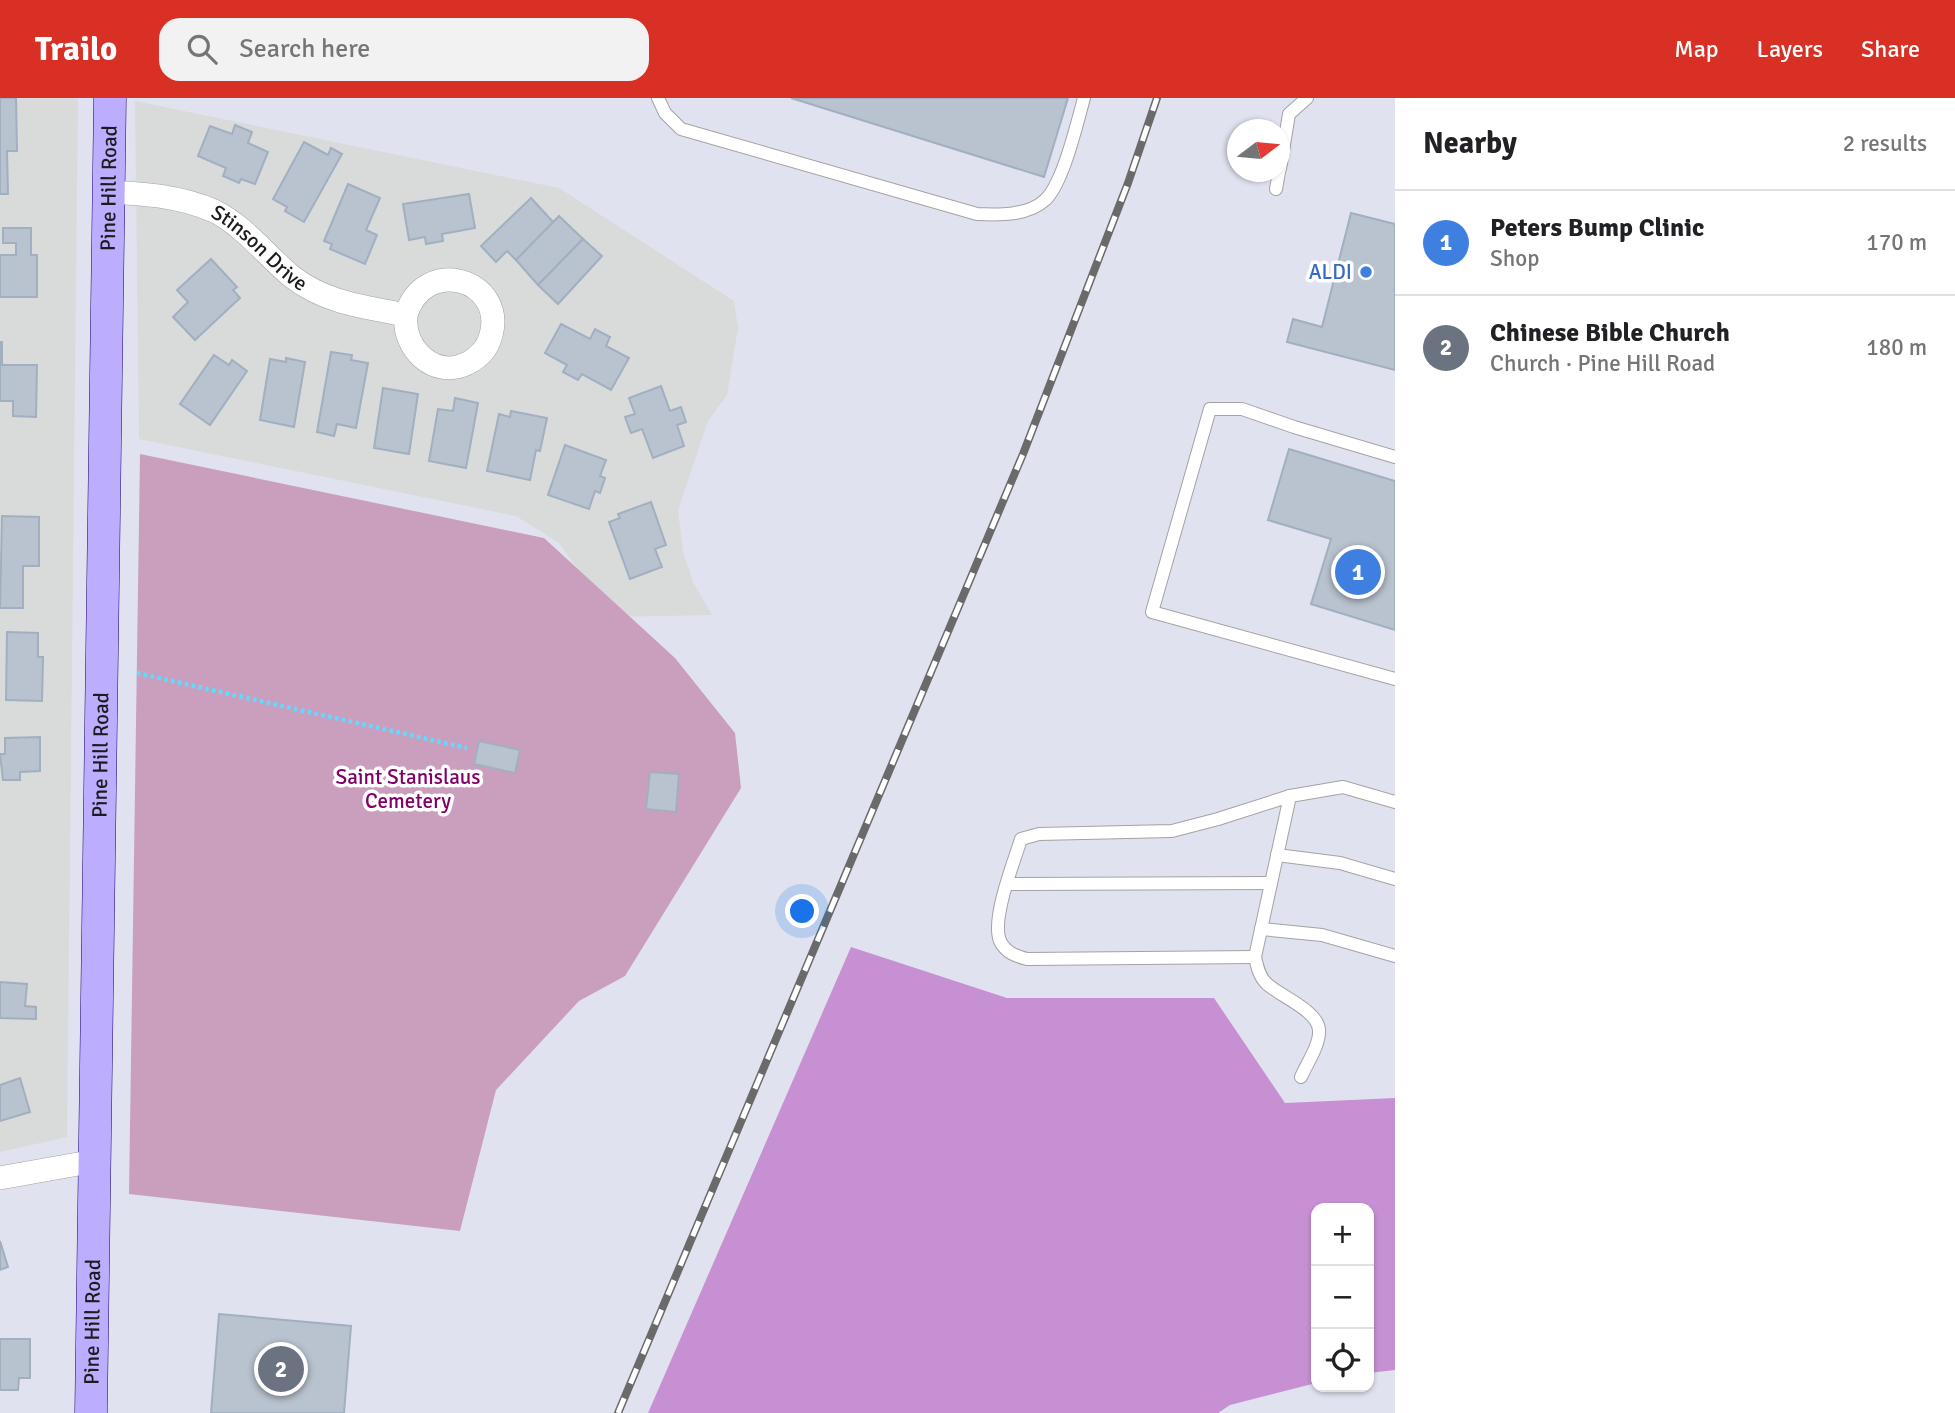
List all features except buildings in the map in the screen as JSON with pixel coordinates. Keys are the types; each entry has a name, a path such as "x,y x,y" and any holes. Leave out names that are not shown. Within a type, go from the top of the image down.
{"street":[{"name":"Pine Hill Road","path":"92,1413 110,98"},
{"name":"Stinson Drive","path":"109,192 168,196 193,202 217,212 293,277 319,293 345,304 406,315"},
{"path":"0,1178 95,1161"}],"lane":[{"path":"658,98 665,113 681,129 976,214 999,215 1024,211 1045,201 1059,180 1084,98"},
{"path":"1288,119 1289,114 1307,98"},
{"path":"1276,189 1277,182"},
{"path":"1395,457 1242,409 1210,409 1152,612 1395,679"},
{"path":"1255,957 1027,959 1012,955 1000,941 998,917 1021,839 1039,834 1171,831 1290,796 1343,787 1395,802"},
{"path":"1290,796 1255,957 1259,972 1266,983 1315,1018 1319,1030 1301,1077"},
{"path":"1277,855 1340,863 1395,880"},
{"path":"1008,884 1271,883"},
{"path":"1261,929 1322,935 1395,956"}],"path":[{"path":"137,673 467,748"}],"shaded area":[{"path":"0,98 78,98 67,1137 0,1152"},
{"path":"135,101 559,188 734,301 738,328 727,395 708,421 678,510 683,551 694,584 712,615 612,617 559,543 516,516 139,439"},
{"path":"851,947 1007,998 1214,998 1285,1103 1395,1098 1395,1370 1374,1372 1374,1203 1311,1203 1311,1384 1230,1405 1218,1413 648,1413"}],"green space":[{"name":"Saint Stanislaus Cemetery","path":"140,454 544,538 675,658 735,733 741,788 625,976 579,1001 496,1090 460,1231 129,1194"}],"railway":[{"path":"618,1413 1023,454 1128,183 1157,98"}],"place":[{"name":"ALDI","path":"1366,272"},
{"name":"Peters Bump Clinic","path":"1358,572"},
{"name":"Chinese Bible Church","path":"281,1369"}]}
